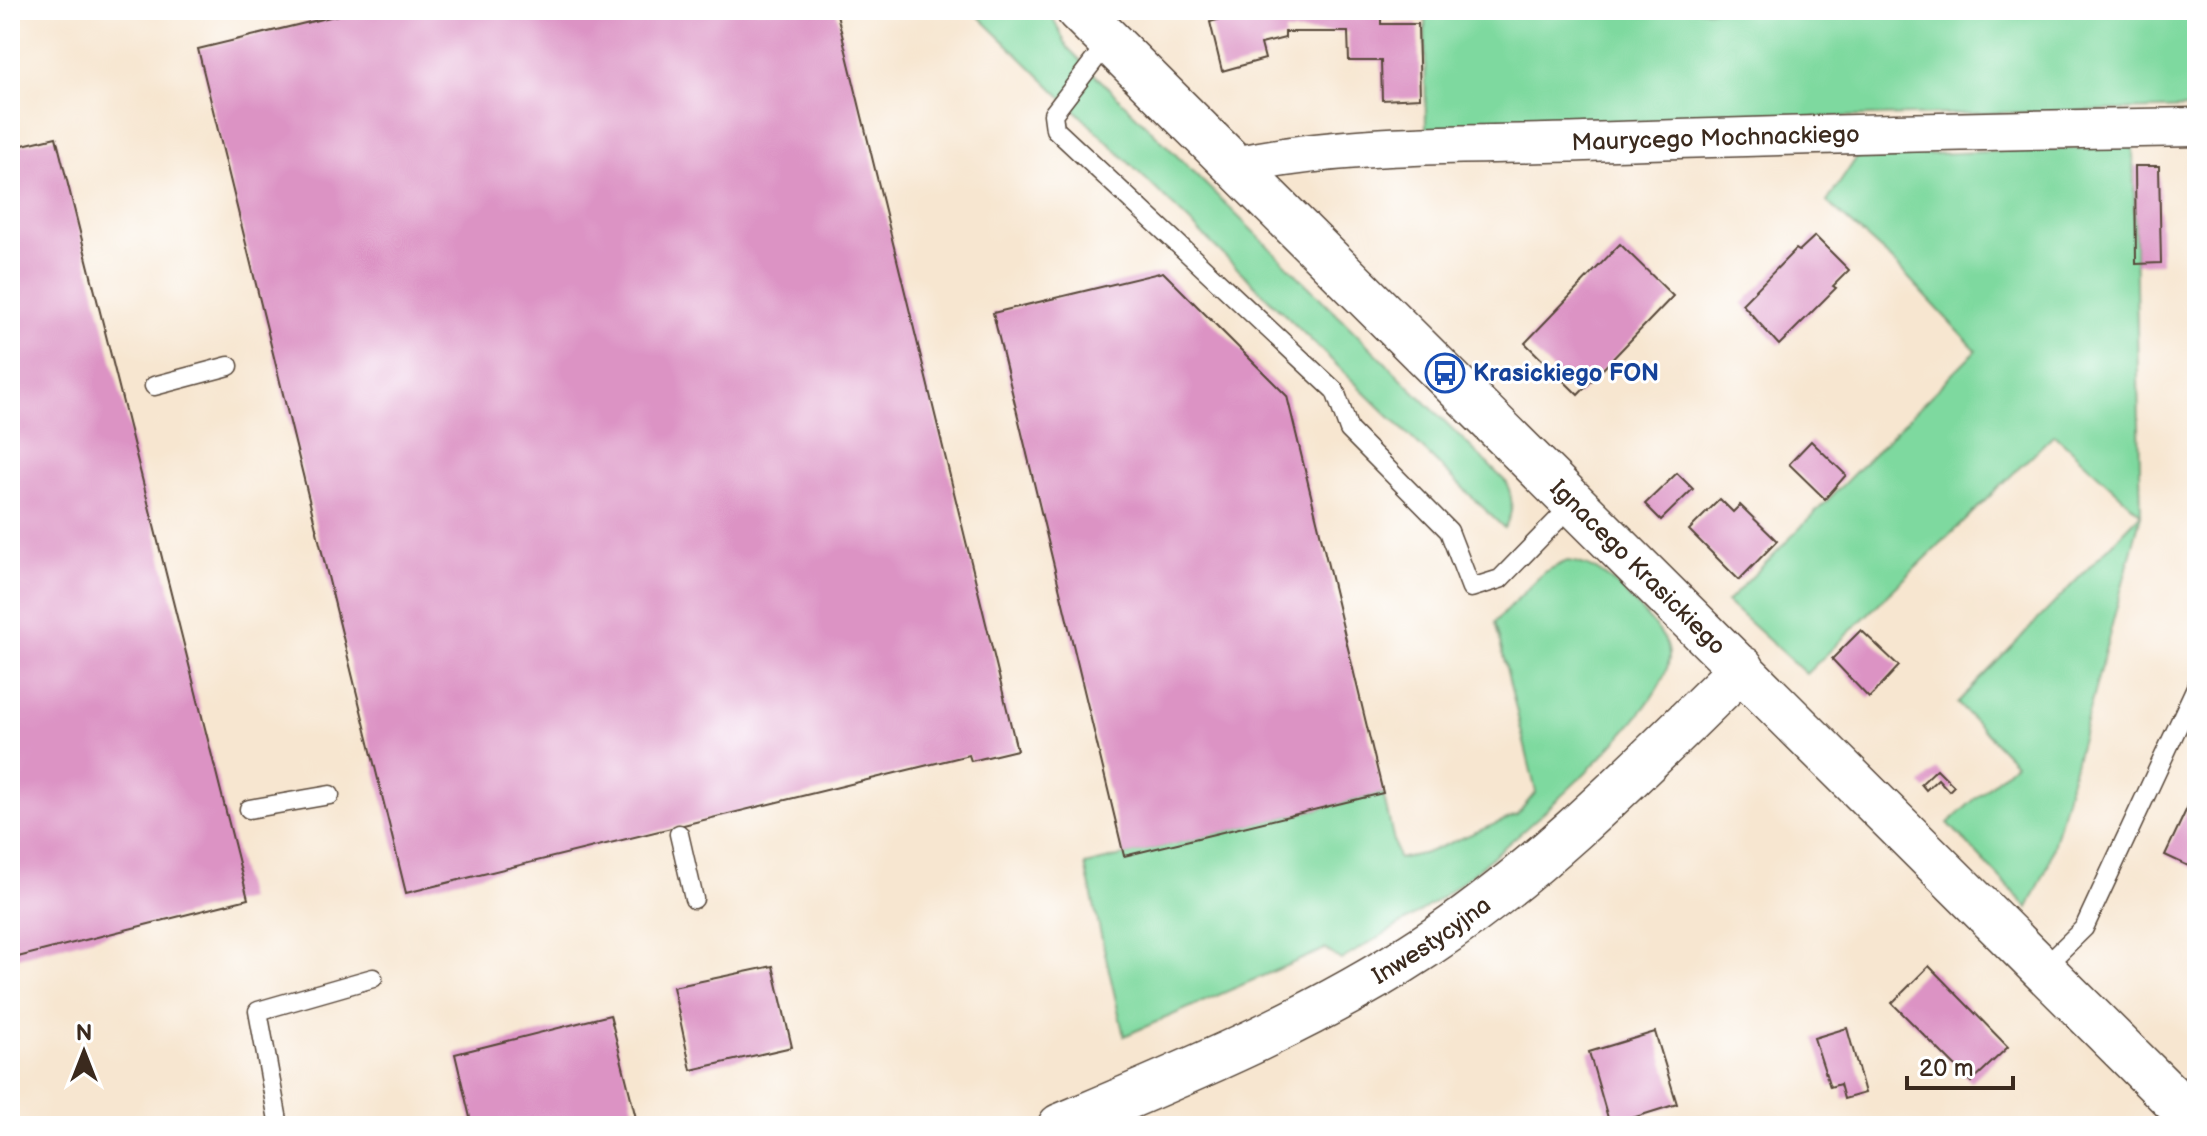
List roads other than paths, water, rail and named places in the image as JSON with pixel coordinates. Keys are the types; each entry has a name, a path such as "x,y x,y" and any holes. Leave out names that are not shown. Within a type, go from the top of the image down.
{"street":[{"name":"Ignacego Krasickiego","path":"1078,10 2197,1123"},
{"name":"Maurycego Mochnackiego","path":"1235,166 1287,155 1402,148 1865,133 2197,127"},
{"name":"Inwestycyjna","path":"1060,1126 1256,1041 1342,997 1426,946 1524,870 1611,796 1742,668"}],"lane":[{"path":"1109,41 1053,114 1055,129 1335,391 1349,430 1449,531 1471,588 1500,579 1574,503"},
{"path":"154,386 229,366"},
{"path":"2042,969 2084,928 2197,685"},
{"path":"249,809 330,795"},
{"path":"679,834 694,899"},
{"path":"279,1126 258,1011 373,978"}],"place":[{"name":"Krasickiego FON","path":"1445,373"}]}
